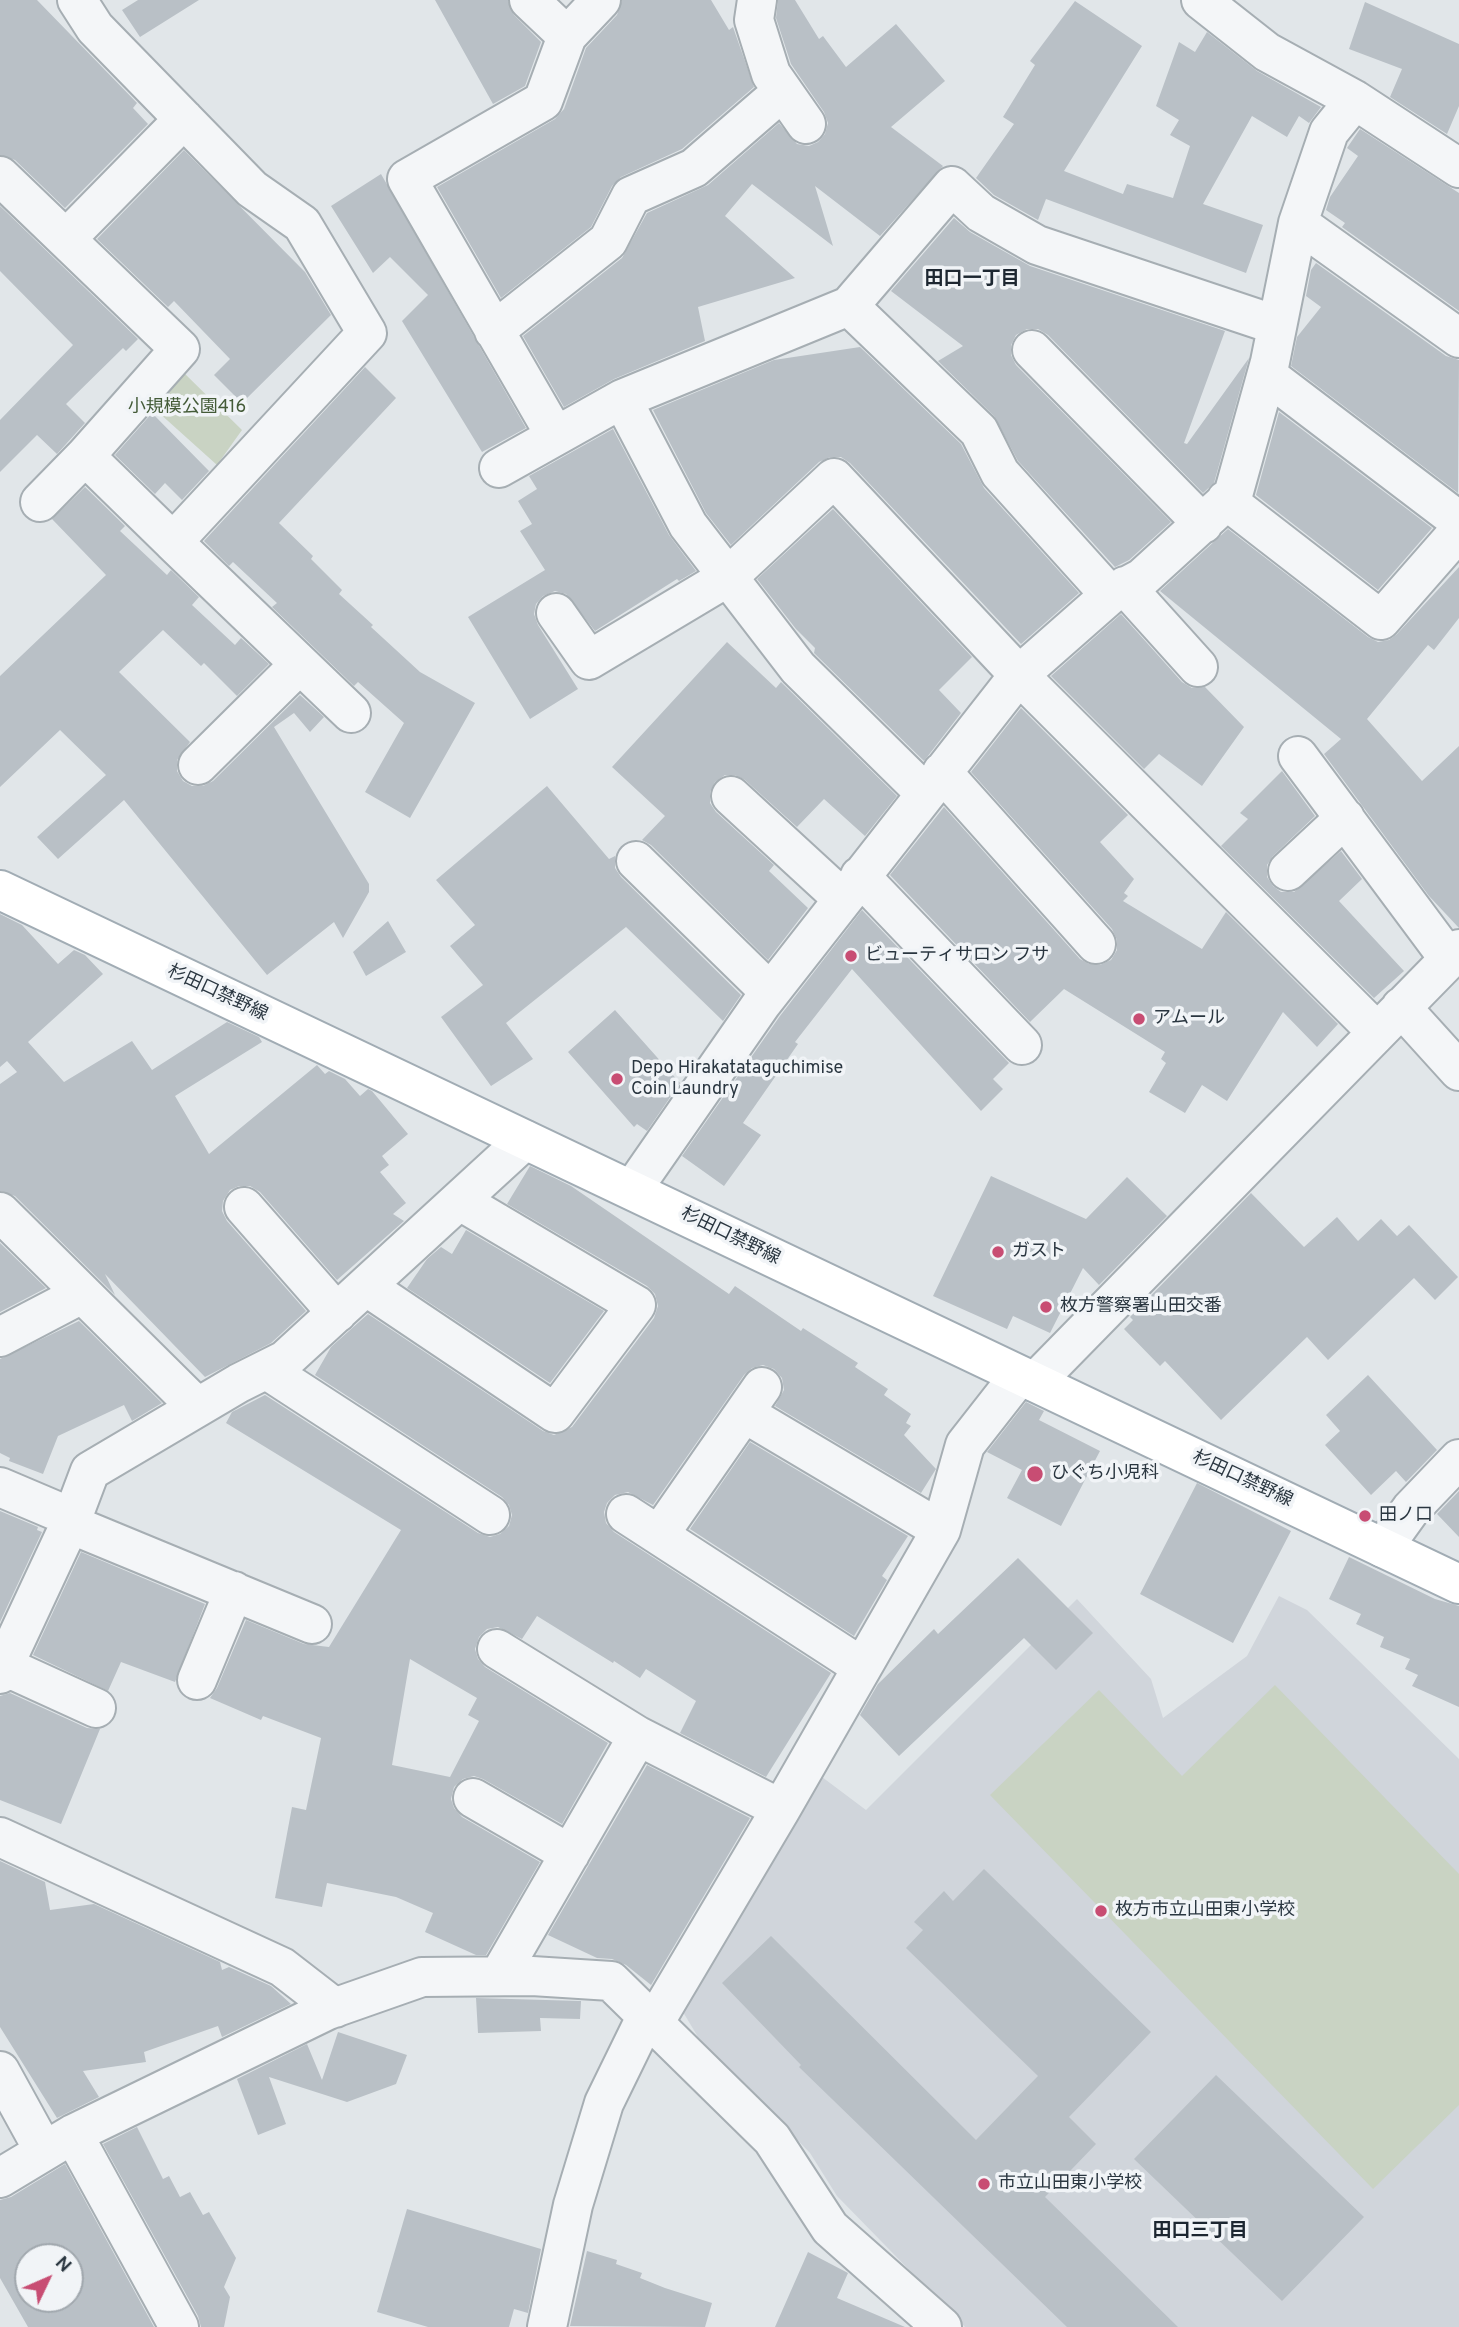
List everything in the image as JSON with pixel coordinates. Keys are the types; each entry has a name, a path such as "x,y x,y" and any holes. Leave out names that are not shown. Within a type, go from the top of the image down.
{"main road":[{"name":"杉田口禁野線","path":"0,890 1459,1584"}],"street":[{"path":"76,0 94,28 252,189 302,224 367,333 173,542"},
{"path":"529,0 567,36"},
{"path":"555,435 407,179 543,101 567,36 601,0"},
{"path":"757,0 754,20 771,74 806,124"},
{"path":"1201,0 1267,52 1356,100 1459,168"},
{"path":"495,331 608,241 631,196 694,168 783,91"},
{"path":"632,1190 770,992 1019,675 1117,591 1142,578 1233,495 1267,374 1298,223 1329,132 1356,100"},
{"path":"66,239 184,119"},
{"path":"0,176 180,349 85,456 40,502"},
{"path":"499,468 622,399 849,306 952,186 981,213 1037,245 1276,325"},
{"path":"1298,223 1459,338"},
{"path":"849,306 979,431 1000,473 1117,591 1198,667"},
{"path":"1032,350 1214,512 1381,620 1459,531"},
{"path":"1267,374 1459,521"},
{"path":"622,399 688,525 798,668 934,782 1096,944"},
{"path":"85,456 351,713"},
{"path":"556,613 589,660 729,578 834,478 1019,675 1388,1019 1459,1071"},
{"path":"198,765 300,664"},
{"path":"547,2327 573,2205 604,2103 650,2019 781,1809 941,1530 965,1445 1027,1379 1454,954 1298,756"},
{"path":"731,796 851,888 1022,1045"},
{"path":"1288,872 1345,818"},
{"path":"636,861 770,992"},
{"path":"96,1708 2,1670 71,1521 90,1471 197,1407 285,1360 525,1140"},
{"path":"367,1287 555,1413 636,1305 460,1201"},
{"path":"244,1207 337,1313"},
{"path":"0,1212 197,1407"},
{"path":"0,1337 82,1294"},
{"path":"267,1370 490,1515"},
{"path":"659,1535 753,1400 941,1530"},
{"path":"1383,1548 1411,1509 1459,1459"},
{"path":"0,1487 71,1521 312,1624"},
{"path":"626,1514 862,1667"},
{"path":"197,1680 234,1591"},
{"path":"497,1649 638,1736 781,1809"},
{"path":"499,1976 638,1736"},
{"path":"473,1798 570,1854"},
{"path":"0,1837 282,1967 335,2008"},
{"path":"0,2178 59,2143 335,2008 422,1977 499,1976 611,1981 772,2139 830,2228 942,2327"},
{"path":"0,2071 59,2143 179,2327"}],"shaded area":[{"name":"枚方市立山田東小学校","path":"1279,1596 1307,1610 1459,1759 1459,2327 965,2327 837,2196 810,2153 698,2037 683,2012 822,1777 866,1810 1077,1599 1151,1679 1163,1718 1247,1656"}],"green space":[{"name":"小規模公園416","path":"181,370 242,430 217,465 148,403"},
{"path":"1275,1685 1459,1874 1459,2105 1373,2189 990,1795 1099,1690 1182,1776"}],"building":[{"path":"0,0 37,0 137,103 133,108 148,124 65,208 15,160 0,155"},
{"path":"138,0 199,0 140,37 122,10"},
{"path":"435,0 508,0 514,15 541,42 525,86 493,104"},
{"path":"622,0 711,0 729,30 733,27 754,87 682,149 621,177 612,186 591,227 501,298 437,187 555,119 564,109 586,48 617,15"},
{"path":"778,0 795,0 819,39 823,36 846,67 896,24 945,81 891,127 943,166 880,236 815,186 833,246 752,184 725,216 795,278 698,307 705,341 614,379 564,407 523,336 622,258 647,213 708,185 779,123 797,144 809,146 818,142 825,134 828,123 824,112 791,64 776,18"},
{"path":"1075,1 1142,46 1064,171 1123,194 1127,184 1173,198 1190,146 1170,135 1179,120 1156,106 1179,42 1195,52 1207,32 1257,71 1321,107 1309,123 1299,116 1287,137 1252,116 1203,204 1263,225 1246,273 1046,199 1038,220 994,195 976,178 1014,124 1003,117 1035,65 1030,61"},
{"path":"1365,2 1459,44 1459,106 1447,134 1390,97 1402,69 1349,49"},
{"path":"1360,129 1459,193 1459,311 1342,227 1345,223 1326,210 1330,197 1358,156 1347,148"},
{"path":"184,150 305,272 331,315 242,403 214,375 230,359 174,301 168,307 97,239"},
{"path":"381,174 526,428 482,452 402,321 428,295 390,257 373,273 331,206"},
{"path":"0,206 138,339 126,351 123,348 66,404 85,423 57,454 37,435 0,472 0,420 73,345 0,271"},
{"path":"954,218 970,232 1030,266 1225,331 1184,443 1187,444 1249,358 1214,483 1203,493 1048,335 1038,329 1027,329 1016,335 1011,345 1011,355 1016,365 1171,522 1129,560 1115,567 1018,461 994,416 938,361 963,346 891,291"},
{"path":"1316,263 1446,356 1459,360 1458,493 1291,366 1297,337 1321,307 1306,296 1311,270"},
{"path":"860,347 961,444 984,488 1079,593 1021,644 850,463 841,457 830,457 819,462 731,545 706,513 653,410 774,360"},
{"path":"365,367 396,398 279,523 313,556 311,559 342,590 339,594 420,672 475,703 410,818 365,792 404,723 358,682 354,686 272,607 277,603 233,562 229,566 204,541"},
{"path":"1279,412 1432,528 1378,590 1256,495"},
{"path":"152,413 209,471 182,500 165,483 155,494 115,455"},
{"path":"613,429 669,535 696,571 679,581 677,579 595,631 566,594 555,591 543,596 536,604 534,614 538,625 578,689 530,719 468,617 545,570 520,531 532,524 518,501 537,489 529,476"},
{"path":"85,487 125,526 120,531 167,575 171,570 199,597 192,605 235,645 241,638 269,664 237,696 204,663 201,666 163,630 119,672 190,742 177,760 177,771 183,781 192,786 203,786 213,781 300,695 324,717 310,732 294,713 274,727 369,884 369,892 343,938 334,922 267,975 124,800 58,859 37,837 106,775 60,730 0,787 0,676 106,575 52,519"},
{"path":"833,509 972,657 939,690 961,713 924,761 814,653 815,648 796,629 757,579"},
{"path":"1228,529 1378,642 1389,640 1397,634 1459,567 1459,618 1434,650 1428,645 1367,719 1422,781 1459,746 1459,928 1429,896 1324,754 1341,739 1160,591"},
{"path":"1121,614 1182,682 1192,688 1205,687 1244,727 1202,786 1159,754 1144,769 1051,676"},
{"path":"727,642 776,688 781,682 897,796 865,836 824,799 797,827 745,780 735,775 725,775 715,782 710,792 710,803 716,812 774,865 769,871 808,908 768,960 651,845 642,840 665,816 612,767"},
{"path":"1021,708 1128,815 1100,842 1134,879 1124,893 1128,896 1123,901 1202,949 1226,912 1338,1024 1317,1047 1283,1012 1227,1101 1202,1085 1185,1113 1149,1092 1166,1063 1161,1059 1165,1052 1064,989 1030,1022 890,875 944,807 1080,959 1089,964 1100,965 1111,960 1117,950 1117,940 1112,929 971,772"},
{"path":"1282,771 1315,816 1273,856 1267,865 1267,877 1281,892 1294,892 1341,851 1362,879 1339,901 1404,971 1374,998 1221,846 1248,819 1240,813"},
{"path":"547,786 609,859 615,856 615,868 621,877 741,995 723,1021 626,927 506,1023 533,1059 491,1086 441,1017 483,985 450,946 475,925 436,880"},
{"path":"862,910 1009,1063 993,1079 1003,1089 981,1111 852,969 795,1042 798,1044 743,1123 761,1135 724,1186 682,1156 780,1016"},
{"path":"0,914 22,925 58,964 74,950 85,955 103,974 28,1042 64,1082 132,1041 152,1070 227,1022 259,1037 262,1042 175,1096 209,1154 317,1065 325,1074 329,1071 345,1079 360,1096 368,1089 372,1091 408,1134 382,1156 389,1165 380,1172 406,1203 393,1214 404,1221 337,1280 260,1192 250,1186 239,1186 230,1190 223,1201 222,1211 227,1221 306,1311 271,1343 205,1377 105,1274 115,1295 15,1196 0,1191 0,1084 17,1072 7,1061 0,1067"},
{"path":"388,921 406,952 366,976 353,952"},
{"path":"615,1010 680,1083 647,1131 637,1124 634,1127 568,1052"},
{"path":"530,1166 571,1186 729,1294 735,1286 801,1331 803,1328 858,1363 855,1367 888,1389 884,1395 911,1414 906,1423 911,1426 904,1435 936,1469 921,1493 775,1406 784,1390 782,1378 774,1369 763,1365 752,1368 744,1375 653,1505 628,1492 615,1495 607,1503 604,1512 606,1523 614,1532 831,1673 766,1777 680,1733 696,1701 646,1669 640,1678 537,1616 522,1639 498,1627 487,1629 479,1637 475,1649 478,1659 485,1667 608,1743 562,1824 483,1779 474,1776 463,1779 454,1787 451,1799 454,1808 462,1817 540,1862 486,1955 476,1955 425,1932 433,1913 396,1897 327,1883 322,1907 275,1898 292,1807 306,1810 321,1738 263,1716 261,1720 210,1698 217,1688 246,1620 304,1644 329,1647 401,1530 226,1423 232,1412 265,1395 478,1533 490,1537 500,1534 509,1526 512,1515 509,1505 502,1497 315,1375 331,1347 368,1314 543,1431 554,1435 572,1427 654,1318 658,1306 655,1294 647,1286 507,1204","holes":["410,1659 477,1698 468,1715 479,1721 450,1777 392,1765"]},
{"path":"991,1176 1086,1219 1127,1177 1167,1216 1099,1285 1083,1268 1050,1333 1013,1316 1007,1329 933,1296"},
{"path":"1251,1193 1304,1247 1337,1217 1358,1241 1381,1219 1397,1236 1409,1225 1458,1277 1435,1300 1414,1278 1328,1360 1307,1337 1221,1420 1165,1361 1160,1366 1124,1329 1133,1320 1130,1317"},
{"path":"466,1230 604,1311 550,1383 407,1288 427,1259 441,1247 452,1254"},
{"path":"0,1243 46,1288 0,1312"},
{"path":"79,1321 162,1403 132,1421 124,1405 58,1436 43,1474 9,1461 10,1458 0,1453 0,1359"},
{"path":"1368,1375 1437,1450 1406,1482 1396,1471 1371,1495 1325,1445 1340,1431 1326,1415"},
{"path":"1026,1402 1044,1411 1039,1420 1100,1451 1061,1526 1007,1498 1022,1470 987,1452"},
{"path":"750,1442 908,1536 882,1576 887,1580 854,1636 690,1529"},
{"path":"1197,1483 1291,1531 1233,1643 1140,1594"},
{"path":"1459,1491 1459,1537 1437,1514"},
{"path":"0,1511 38,1527 37,1530 42,1532 0,1622"},
{"path":"81,1552 205,1604 175,1682 121,1662 108,1691 33,1655"},
{"path":"1349,1557 1435,1599 1459,1606 1459,1707 1412,1686 1418,1675 1405,1669 1410,1659 1380,1647 1384,1637 1356,1624 1361,1614 1329,1599"},
{"path":"1018,1558 1093,1633 1056,1670 1024,1638 899,1756 860,1715 878,1684 934,1629 938,1634"},
{"path":"10,1693 87,1728 100,1729 61,1824 0,1800 0,1696"},
{"path":"647,1765 750,1818 651,1985 626,1965 612,1959 597,1958 548,1935"},
{"path":"0,1861 45,1882 50,1910 94,1904 220,1962 222,1970 229,1967 271,1986 291,2004 222,2037 218,2026 144,2052 146,2062 83,2071 99,2097 57,2118 0,2027"},
{"path":"984,1869 1151,2032 1069,2117 1096,2144 1045,2197 1178,2327 1067,2327 799,2067 801,2065 722,1983 771,1936 976,2140 1038,2076 906,1948 923,1930 914,1922 944,1891 953,1901"},
{"path":"476,1998 581,2001 580,2019 540,2018 541,2031 478,2033"},
{"path":"338,2032 407,2055 396,2084 347,2102 269,2077 286,2124 258,2135 237,2079 307,2044 322,2080"},
{"path":"1216,2075 1364,2217 1282,2301 1134,2159"},
{"path":"137,2127 163,2179 169,2176 180,2197 190,2192 203,2215 209,2212 236,2258 224,2287 230,2297 224,2327 201,2327 198,2316 103,2144"},
{"path":"65,2164 154,2327 28,2327 20,2313 84,2313 84,2243 14,2243 14,2302 0,2278 0,2200 11,2197"},
{"path":"407,2209 541,2249 528,2313 514,2309 509,2327 428,2327 377,2312"},
{"path":"587,2251 617,2260 616,2264 642,2273 640,2278 712,2303 705,2327 570,2326"},
{"path":"808,2252 848,2273 837,2298 905,2327 775,2327"}],"place":[{"name":"ビューティサロン フサ","path":"851,956"},
{"name":"アムール","path":"1139,1019"},
{"name":"Depo Hirakatataguchimise Coin Laundry","path":"617,1079"},
{"name":"ガスト","path":"998,1252"},
{"name":"枚方警察署山田交番","path":"1046,1307"},
{"name":"ひぐち小児科","path":"1035,1474"},
{"name":"田ノ口","path":"1365,1516"},
{"name":"枚方市立山田東小学校","path":"1101,1911"},
{"name":"市立山田東小学校","path":"984,2184"}],"district":[{"name":"田口一丁目","path":"972,280"},
{"name":"田口三丁目","path":"1200,2232"}]}
